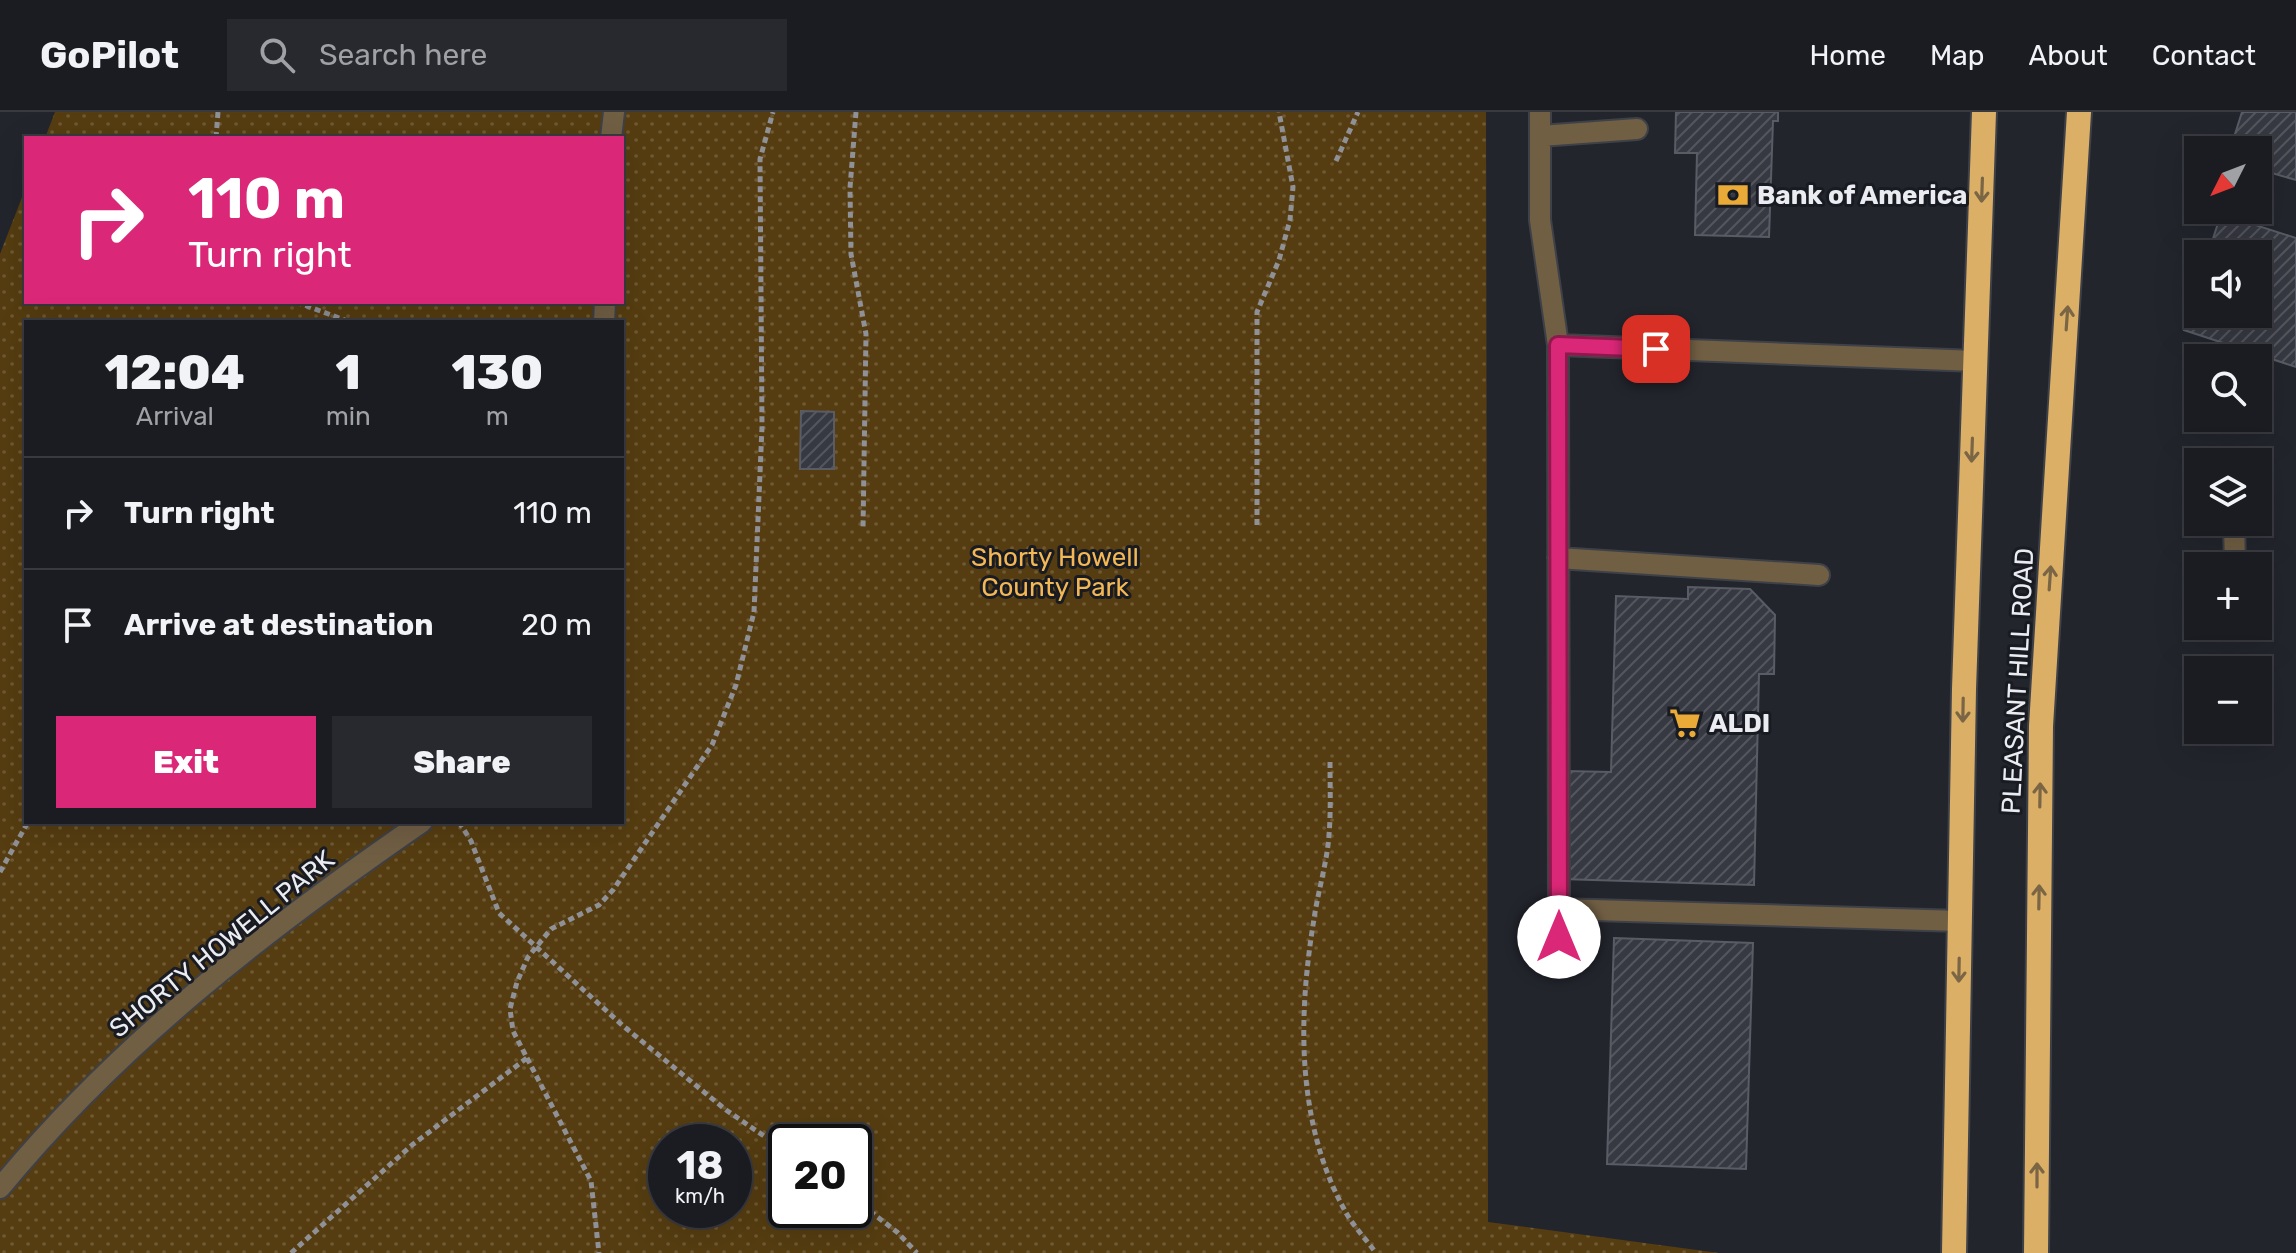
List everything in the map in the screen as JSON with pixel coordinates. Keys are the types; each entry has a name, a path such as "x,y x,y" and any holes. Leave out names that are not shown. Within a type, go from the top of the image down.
{"highway":[{"name":"PLEASANT HILL ROAD","path":"1954,1253 1964,673 1984,112"},
{"name":"PLEASANT HILL ROAD","path":"2036,1253 2041,726 2079,112"}],"street":[{"path":"611,136 614,112"},
{"path":"1540,112 1540,220 1558,345 1559,937"},
{"path":"1540,136 1637,129"},
{"path":"1558,345 1976,361"},
{"path":"1558,558 1819,575"},
{"name":"SHORTY HOWELL PARK","path":"0,1188 87,1092 167,1015 305,905 419,824"},
{"path":"1559,909 1960,921"}],"path":[{"path":"216,136 218,112"},
{"path":"599,1253 591,1181 513,1031 510,1009 528,957 551,929 599,905 629,869 712,745 747,648 754,612 762,427 760,159 773,112"},
{"path":"856,112 850,188 851,254 866,334 863,529"},
{"path":"1257,525 1257,312 1279,260 1290,220 1293,187 1279,112"},
{"path":"1336,161 1358,112"},
{"path":"301,304 345,320"},
{"path":"1330,762 1329,837 1313,919 1304,996 1309,1111 1326,1171 1345,1211 1376,1253"},
{"path":"0,872 27,824"},
{"path":"460,824 471,841 499,913 645,1044 726,1110 768,1139"},
{"path":"291,1253 402,1153 527,1058"},
{"path":"872,1213 917,1253"}],"green space":[{"name":"Shorty Howell County Park","path":"55,112 1486,112 1488,1222 1719,1253 0,1253 0,254 24,192 24,304 624,304 624,136 46,136"}],"building":[{"name":"Bank of America","path":"1676,112 1778,112 1778,121 1773,121 1769,237 1695,235 1697,153 1675,153"},
{"path":"2242,112 2296,112 2296,180 2272,173 2272,136 2234,136"},
{"path":"2218,224 2252,224 2296,238 2296,367 2272,359 2272,344 2226,344 2184,330 2272,328 2272,240 2213,240"},
{"path":"801,411 834,412 834,469 800,469"},
{"name":"ALDI","path":"1688,587 1750,589 1775,615 1774,674 1759,674 1754,885 1562,879 1565,771 1611,772 1616,596 1688,599"},
{"path":"1614,938 1753,943 1746,1169 1607,1164"}],"place":[{"name":"Bank of America","path":"1733,195"},
{"name":"ALDI","path":"1685,723"}],"route":[{"path":"1559,937 1558,345 1656,349"}]}
